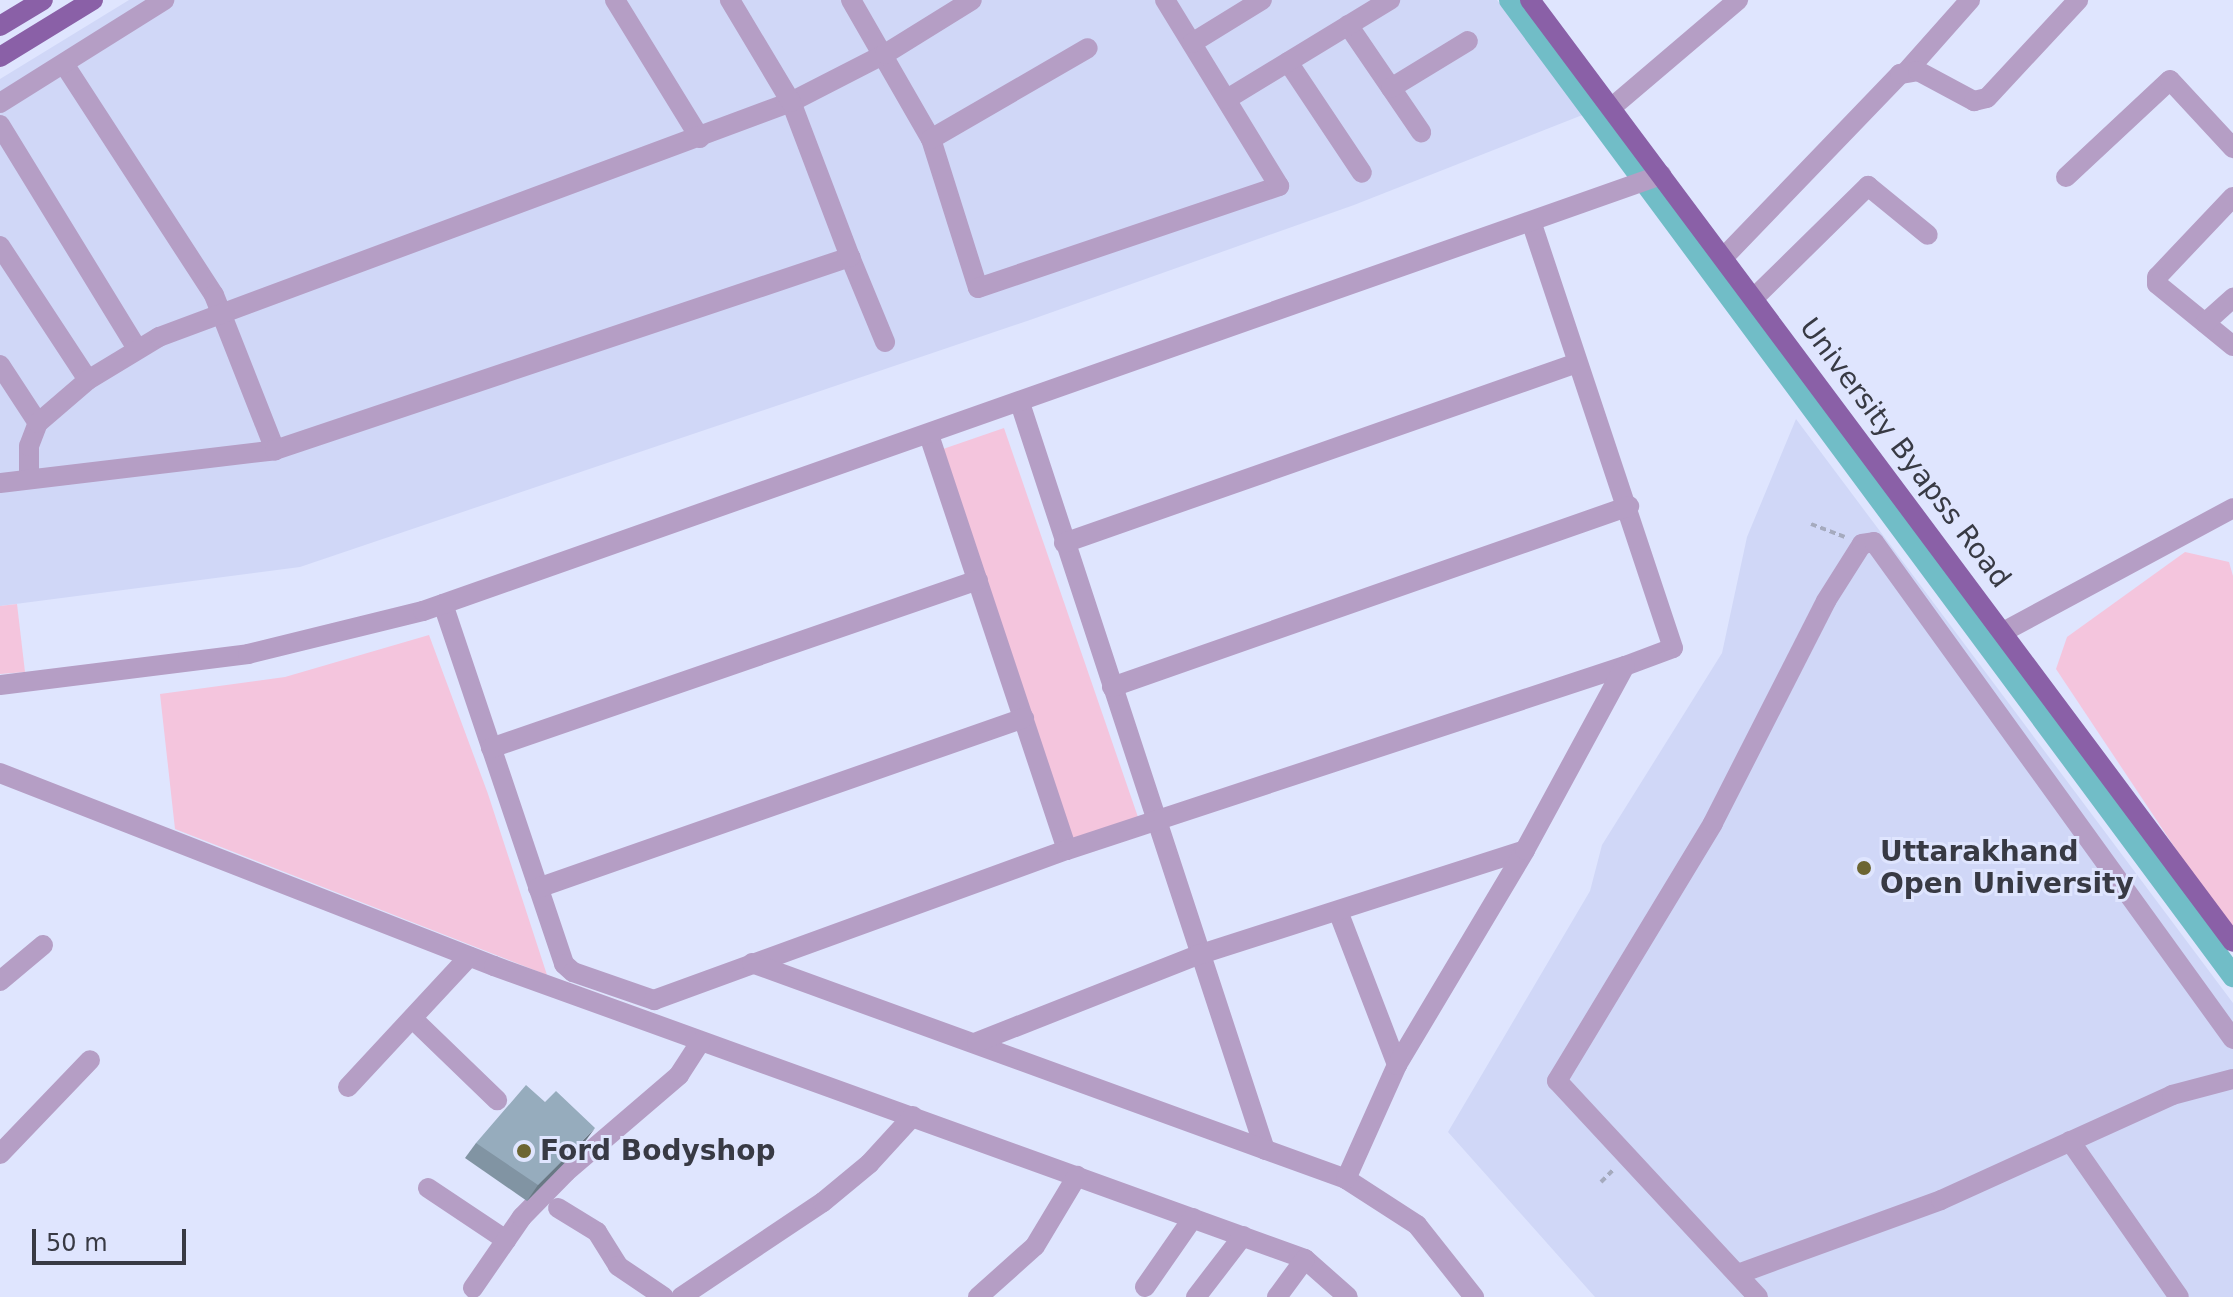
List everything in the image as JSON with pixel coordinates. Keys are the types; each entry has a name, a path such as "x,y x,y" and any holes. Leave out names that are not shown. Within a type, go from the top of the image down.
{"main road":[{"path":"0,26 43,0"},
{"path":"0,57 93,0"},
{"name":"University Byapss Road","path":"1530,0 1611,108 1653,180 1724,257 2233,942"}],"street":[{"path":"0,103 164,0"},
{"path":"615,0 700,138"},
{"path":"730,0 791,102 885,342"},
{"path":"851,0 885,54 931,139 978,288 1276,189 1278,181 1165,0"},
{"path":"29,479 29,446 38,423 88,380 137,349 222,312 791,102 885,54 972,0"},
{"path":"1192,43 1261,0"},
{"path":"1227,99 1390,0"},
{"path":"1611,108 1738,0"},
{"path":"1724,257 1907,71 1970,0"},
{"path":"1907,71 1918,71 1974,101 1987,98 2078,0"},
{"path":"1348,25 1421,132"},
{"path":"1391,88 1468,41"},
{"path":"931,139 1088,48"},
{"path":"1288,62 1362,173"},
{"path":"64,64 222,312 275,450"},
{"path":"2066,177 2170,80 2233,148"},
{"path":"0,125 137,349"},
{"path":"0,685 248,654 443,604 1653,180"},
{"path":"1754,298 1868,186 1928,235"},
{"path":"2233,197 2157,277 2157,284 2233,346"},
{"path":"443,604 564,964 573,972 654,1000 1067,850 1625,666 1673,648 1629,506 1577,363 1532,223"},
{"path":"0,246 88,380"},
{"path":"0,483 275,450 850,257"},
{"path":"2205,323 2233,298"},
{"path":"1064,543 1577,363"},
{"path":"0,365 38,423"},
{"path":"1020,403 1198,955 1265,1150"},
{"path":"929,435 1067,850"},
{"path":"1112,687 1629,506"},
{"path":"2003,632 2233,508"},
{"path":"1758,1297 1557,1081 1713,823 1826,601 1862,544 1874,542 2233,1039"},
{"path":"491,748 978,580"},
{"path":"1346,1179 1397,1065 1525,850 1625,666"},
{"path":"538,888 1024,718"},
{"path":"0,773 469,957 1305,1259 1348,1297"},
{"path":"977,1042 1198,955 1525,850"},
{"path":"1338,911 1397,1065"},
{"path":"0,981 43,945"},
{"path":"348,1087 469,957"},
{"path":"752,963 977,1042 1346,1179 1417,1225 1474,1297"},
{"path":"413,1019 497,1100"},
{"path":"473,1288 506,1240 566,1172 679,1075 701,1041"},
{"path":"0,1154 90,1060"},
{"path":"1738,1274 1941,1200 2172,1095 2233,1079"},
{"path":"681,1297 823,1202 869,1164 913,1116"},
{"path":"2070,1141 2179,1297"},
{"path":"978,1297 1035,1246 1077,1176"},
{"path":"428,1188 506,1240"},
{"path":"558,1208 597,1232 618,1266 664,1297"},
{"path":"1145,1287 1193,1218"},
{"path":"1196,1297 1243,1236"},
{"path":"1277,1297 1305,1259"}],"path":[{"path":"1811,524 1862,544"}],"shaded area":[{"path":"129,0 1497,0 1585,114 1354,205 1030,320 300,567 0,606 0,79"},
{"name":"Uttarakhand Open University","path":"1796,419 2233,1003 2233,1297 1595,1297 1448,1132 1590,891 1602,845 1722,653 1747,537"},
{"path":"1004,428 1138,818 1073,840 939,450"},
{"path":"2185,552 2229,562 2233,576 2233,935 2056,669 2067,637"},
{"path":"17,604 25,672 0,674 0,606"},
{"path":"429,635 488,794 547,975 175,829 160,694 285,677"}],"building":[{"name":"Ford Bodyshop","path":"526,1085 545,1102 556,1091 595,1128 538,1185 476,1143"}],"waterway":[{"path":"1510,0 2233,976"}],"place":[{"name":"Uttarakhand Open University","path":"1864,868"},
{"name":"Ford Bodyshop","path":"524,1151"}]}
